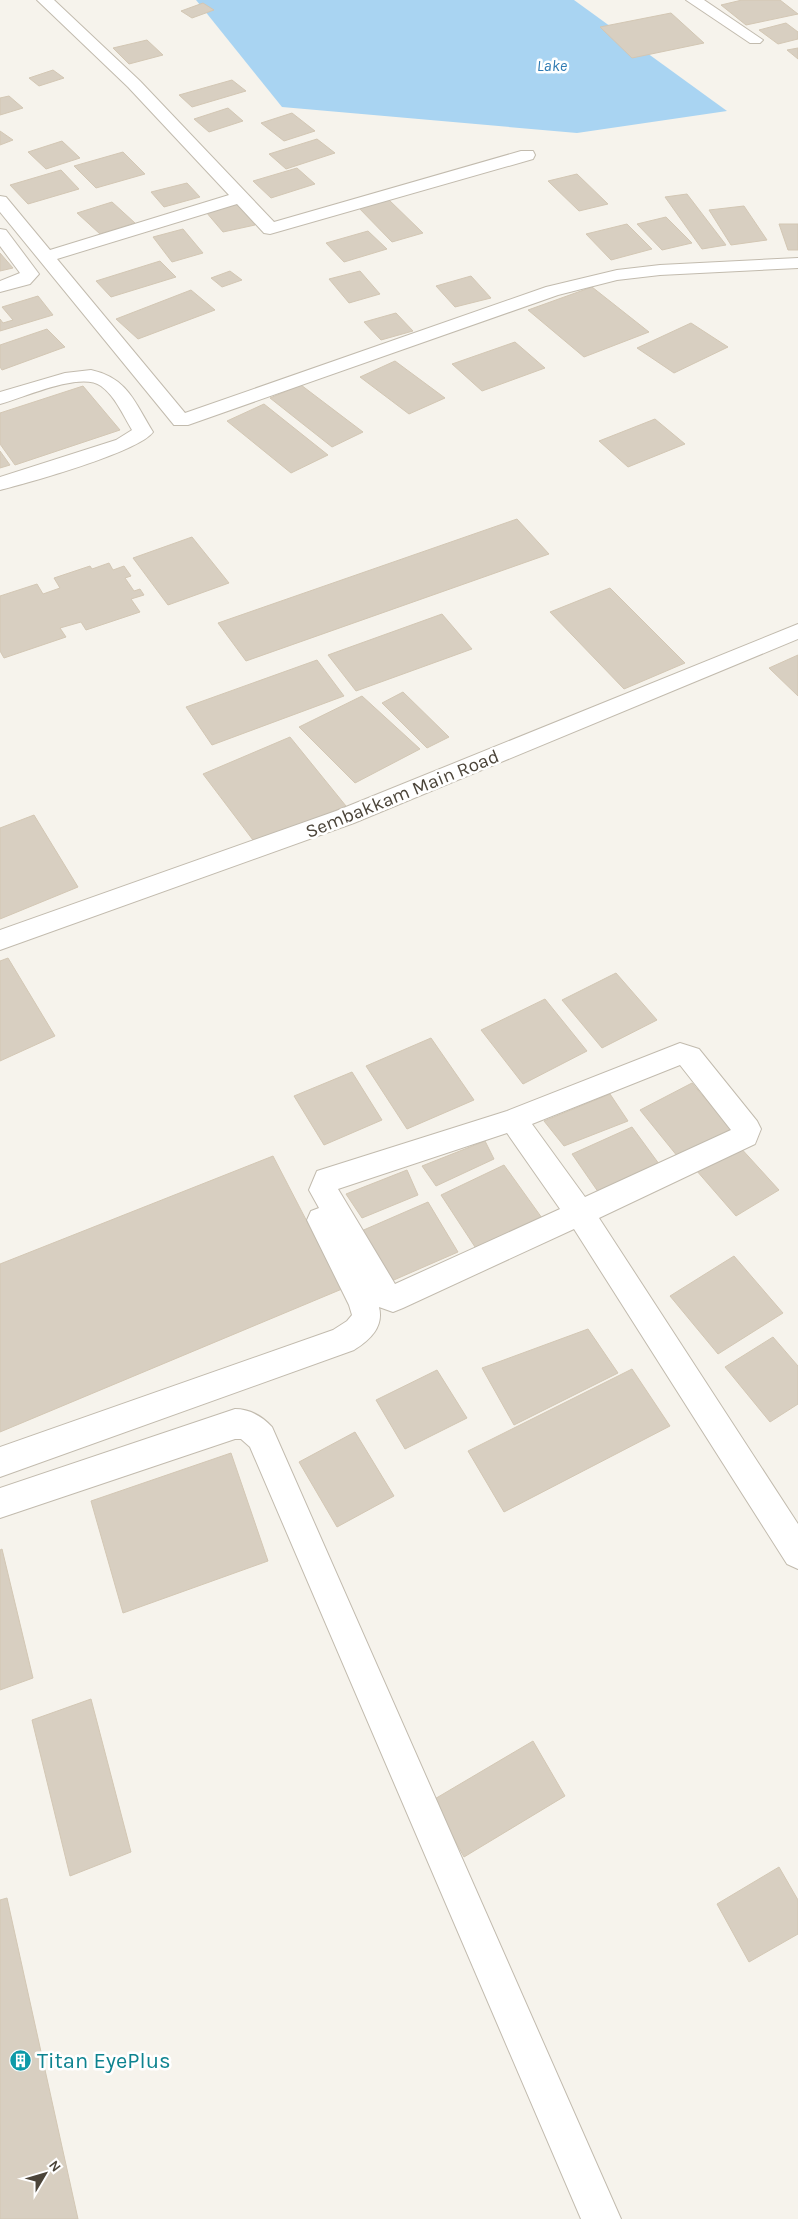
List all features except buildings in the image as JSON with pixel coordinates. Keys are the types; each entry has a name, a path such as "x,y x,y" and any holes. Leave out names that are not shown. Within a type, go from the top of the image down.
{"street":[{"path":"45,0 134,84 270,229 527,155"},
{"path":"694,0 755,40"},
{"path":"45,257 241,197"},
{"path":"0,201 181,421 552,291 617,275 660,270 798,263"},
{"path":"0,234 30,274 24,280 0,287"},
{"path":"0,298 27,290"},
{"path":"0,382 64,360"},
{"path":"0,398 68,377 101,378 119,393 143,432 123,444 0,484"},
{"name":"Sembakkam Main Road","path":"0,940 345,818 798,631"},
{"path":"680,1054 688,1057 747,1128 745,1136 580,1213 393,1299 385,1295 323,1190 327,1180 513,1120 680,1054"},
{"path":"513,1120 580,1213 798,1553"},
{"path":"0,1462 343,1340 358,1330 367,1318 364,1304 317,1210"},
{"path":"0,1503 235,1424 244,1424 253,1428 261,1437 600,2219"}],"water":[{"name":"Lake","path":"196,0 574,0 727,111 577,133 282,107"}],"place":[{"name":"Titan EyePlus","path":"21,2060"}]}
